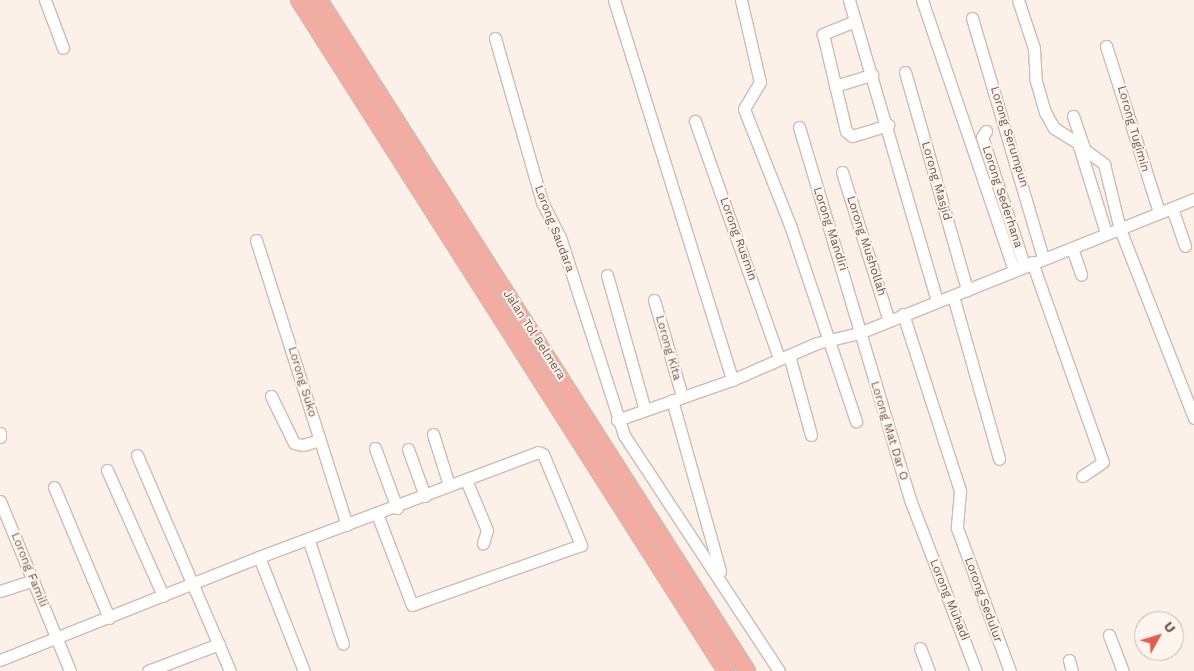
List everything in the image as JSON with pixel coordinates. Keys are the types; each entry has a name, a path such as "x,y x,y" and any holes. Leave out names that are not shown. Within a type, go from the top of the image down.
{"highway":[{"name":"Jalan Tol Belmera","path":"299,0 726,671"},
{"name":"Jalan Tol Belmera","path":"319,0 747,671"}],"street":[{"path":"45,0 64,48"},
{"path":"614,0 732,380"},
{"path":"741,0 760,82 744,109 856,421"},
{"path":"848,0 888,125 937,301"},
{"path":"922,0 1028,264 1103,462 1082,476"},
{"path":"1018,0 1034,48 1036,81 1045,112 1054,128 1078,143 1106,233"},
{"name":"Lorong Serumpun","path":"972,18 1028,264"},
{"path":"854,21 823,34 848,135 888,125"},
{"name":"Lorong Saudara","path":"495,38 542,202 560,237 617,420 722,579"},
{"name":"Lorong Tugimin","path":"1106,46 1159,212"},
{"name":"Lorong Masjid","path":"905,72 967,290"},
{"path":"835,86 872,75"},
{"path":"1073,116 1085,150 1104,164 1120,230 1194,419"},
{"name":"Lorong Rusmin","path":"695,121 784,356 811,435"},
{"name":"Lorong Mandiri","path":"799,127 859,332"},
{"name":"Lorong Sederhana","path":"986,131 982,137 1028,264"},
{"name":"Lorong Mushollah","path":"842,172 889,320"},
{"path":"617,420 732,380 784,356 828,339 859,332 1106,233 1120,230 1159,212 1194,199"},
{"path":"1172,208 1185,246"},
{"name":"Lorong Suko","path":"256,240 347,525"},
{"path":"1072,248 1081,274"},
{"path":"607,275 645,410"},
{"path":"952,296 999,459"},
{"name":"Lorong Kita","path":"654,300 722,579"},
{"name":"Lorong Sedulur","path":"903,314 960,491 957,528 1010,671"},
{"name":"Lorong Mat Dar O","path":"859,332 921,529"},
{"path":"271,396 294,443 303,446 319,440"},
{"path":"433,434 449,485"},
{"path":"375,448 397,508"},
{"path":"408,449 425,496"},
{"path":"0,660 259,557 309,541 347,525 377,514 397,508 449,485 527,455 543,454 582,546 412,605 377,514"},
{"path":"137,456 230,671"},
{"path":"107,470 163,596"},
{"path":"466,480 487,530 483,542"},
{"path":"54,487 109,618"},
{"name":"Lorong Famili","path":"0,501 5,522 33,580 70,671"},
{"name":"Lorong Muhadi","path":"921,529 976,671"},
{"path":"309,541 344,644"},
{"path":"259,557 304,671"},
{"path":"722,579 779,671"},
{"path":"0,591 33,580"},
{"path":"1109,635 1123,671"},
{"path":"148,671 219,644"},
{"path":"920,648 929,671"}]}
